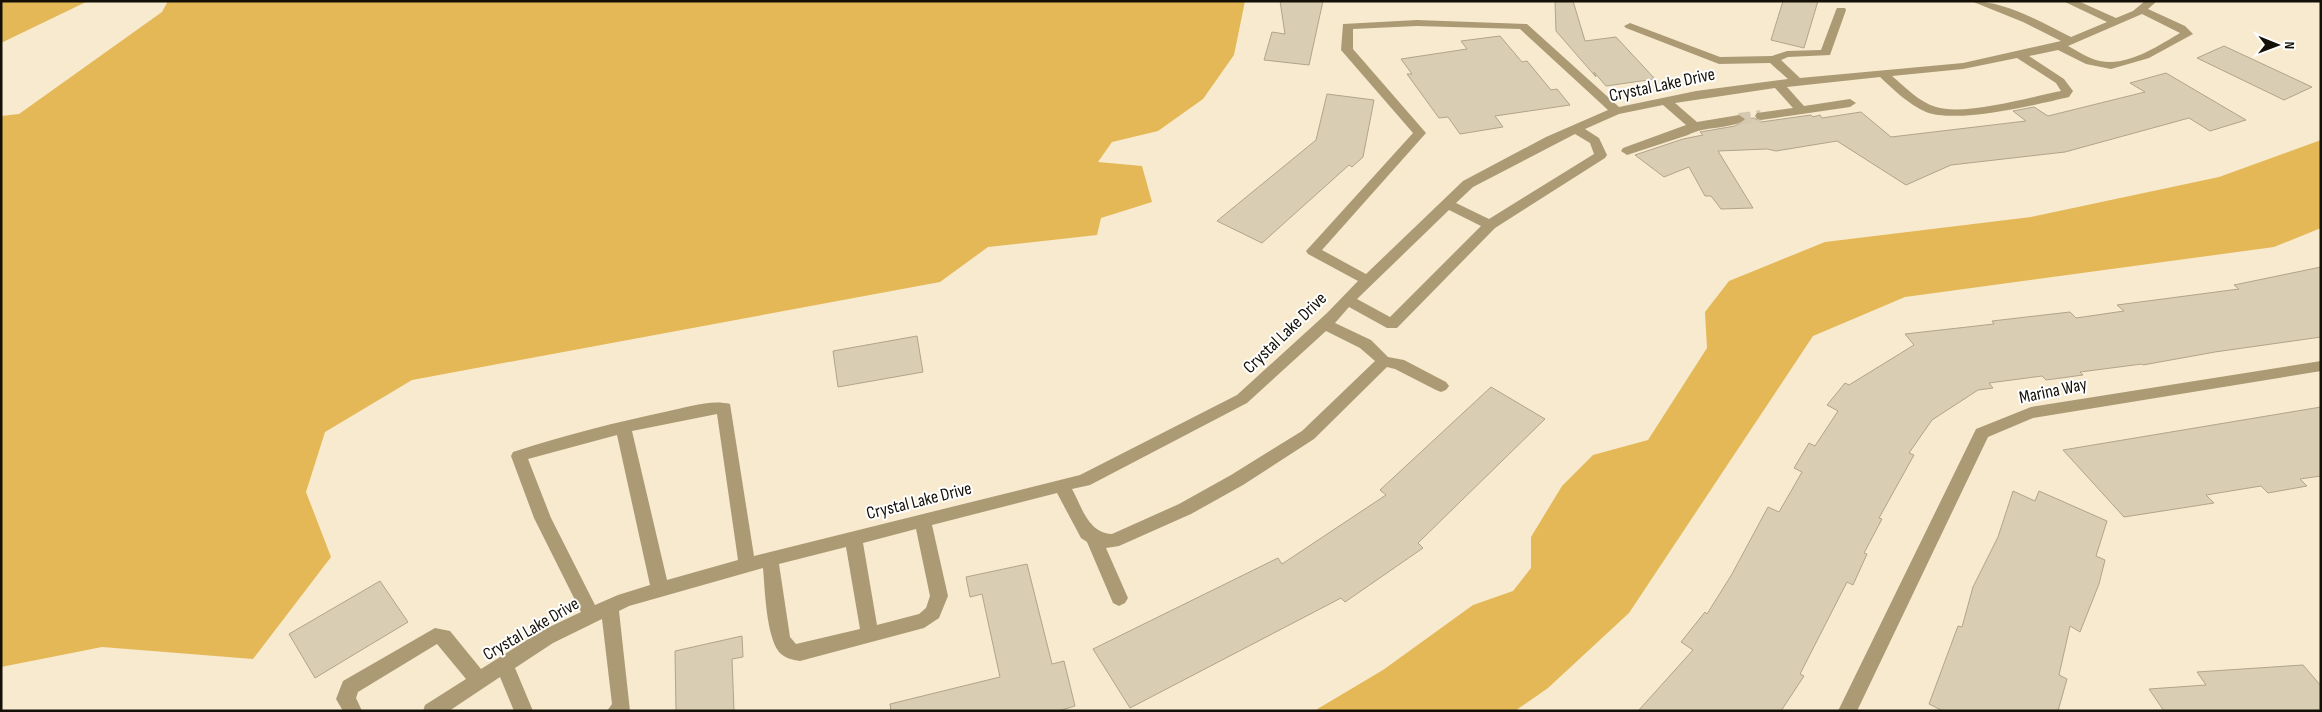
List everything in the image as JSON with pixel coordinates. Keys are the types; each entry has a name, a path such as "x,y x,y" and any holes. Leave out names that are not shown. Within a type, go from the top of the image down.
{"street":[{"path":"1976,1 2027,20 2090,62 2109,66 2151,55 2187,34 2181,28 2141,5"},
{"path":"2068,1 2116,22"},
{"name":"Crystal Lake Drive","path":"432,711 547,637 624,600 853,537 1084,480 1242,399 1324,324 1468,184 1550,140 1616,111 1696,95 1778,84 1963,66 2064,44 2116,22 2141,5"},
{"path":"1630,26 1719,62 1773,59 1787,54 1826,53 1841,10"},
{"path":"1369,281 1313,251 1420,134 1347,50 1347,26 1417,23 1523,26 1616,111"},
{"path":"1882,73 1919,104 1938,112 1958,112 2065,94 2066,91 2060,81 2018,54"},
{"path":"1773,59 1798,82"},
{"path":"1778,84 1801,110"},
{"path":"1666,101 1694,126"},
{"path":"1761,116 1850,103"},
{"path":"1627,151 1684,132 1694,126 1739,119"},
{"path":"1347,300 1392,324 1490,224 1601,154 1595,141 1576,129"},
{"path":"1447,204 1490,224"},
{"path":"1324,324 1370,347 1380,354 1383,361"},
{"path":"1383,361 1399,364 1441,386"},
{"path":"1061,485 1087,533 1094,538 1113,541 1185,509 1237,480 1308,435 1378,369 1383,361"},
{"name":"Marina Way","path":"1847,711 1982,433 2031,413 2321,366"},
{"path":"592,616 563,564 528,486 519,456 573,439 701,410 724,408 747,565"},
{"path":"623,428 660,590"},
{"path":"770,559 781,637 784,646 789,651 800,653 924,620 933,613 938,604 939,596 922,520"},
{"path":"853,537 870,634"},
{"path":"1094,538 1119,598"},
{"path":"610,607 622,708 616,711"},
{"path":"353,711 346,698 350,687 435,636 444,637 479,680"},
{"path":"504,664 524,711"}],"shaded area":[{"path":"1,1 88,1 1,43"},
{"path":"168,1 1245,1 1234,55 1203,99 1158,131 1112,142 1098,162 1142,166 1152,202 1101,218 1097,235 988,247 940,282 412,380 325,432 306,492 331,557 253,659 102,647 1,667 1,116 19,114 162,12"},
{"path":"2321,140 2321,228 2274,247 1905,297 1813,336 1629,613 1548,688 1515,711 1314,711 1383,670 1473,605 1513,591 1531,568 1531,537 1562,486 1593,455 1648,440 1707,348 1705,312 1729,281 1825,242 2031,217 2219,177"}],"building":[{"path":"1280,1 1323,1 1309,65 1264,60 1272,32 1285,34"},
{"path":"1555,1 1573,1 1585,41 1616,37 1655,79 1606,86 1556,31"},
{"path":"1783,1 1818,1 1804,48 1771,40"},
{"path":"1500,36 1522,62 1527,61 1551,90 1557,89 1570,105 1495,116 1503,127 1460,134 1448,117 1439,118 1407,74 1412,74 1401,59 1467,49 1461,41"},
{"path":"2224,46 2312,87 2284,100 2197,58"},
{"path":"2166,73 2246,120 2210,131 2189,118 2065,152 1951,165 1906,185 1837,141 1776,151 1767,149 1718,151 1753,208 1721,209 1711,196 1705,196 1689,167 1664,177 1635,155 1683,139 1703,135 1700,132 1735,126 1747,119 1754,118 1761,122 1811,115 1813,117 1820,115 1822,118 1861,112 1891,137 2026,121 2013,111 2034,107 2048,116 2145,92 2130,83"},
{"path":"1327,94 1374,100 1363,157 1352,167 1349,165 1262,243 1217,221 1316,140"},
{"path":"2321,267 2321,337 2215,352 2143,365 2080,372 2083,375 2046,380 2042,376 1989,383 1993,388 1978,390 1932,420 1909,453 1914,455 1879,518 1882,519 1864,553 1867,554 1853,585 1847,582 1800,674 1804,676 1781,711 1638,711 1693,650 1681,642 1705,612 1707,614 1732,574 1768,507 1779,512 1802,472 1794,468 1809,443 1815,446 1838,411 1827,405 1845,383 1849,385 1914,345 1905,334 1994,324 1992,321 2070,312 2076,318 2124,311 2117,305 2239,289 2234,285"},
{"path":"917,336 923,372 838,387 833,351"},
{"path":"1491,387 1545,419 1418,543 1423,548 1345,602 1341,598 1130,708 1093,649 1278,558 1282,564 1386,495 1380,490"},
{"path":"2321,407 2321,476 2300,479 2307,486 2268,493 2261,486 2206,495 2214,503 2124,517 2063,450"},
{"path":"2013,491 2035,501 2039,491 2107,521 2096,556 2105,560 2099,584 2080,632 2070,626 2059,675 2067,679 2058,711 1943,711 1929,704 1958,626 1962,627 1973,587 1998,537"},
{"path":"1027,564 1052,664 1064,661 1075,706 1058,711 891,711 890,704 1000,677 982,594 970,597 966,577"},
{"path":"380,581 408,622 315,678 289,634"},
{"path":"742,636 743,657 732,659 734,711 676,711 675,651"},
{"path":"2303,665 2321,686 2321,711 2164,711 2149,689 2206,685 2197,672"}],"tunnel":[{"path":"1739,119 1761,116"}]}
